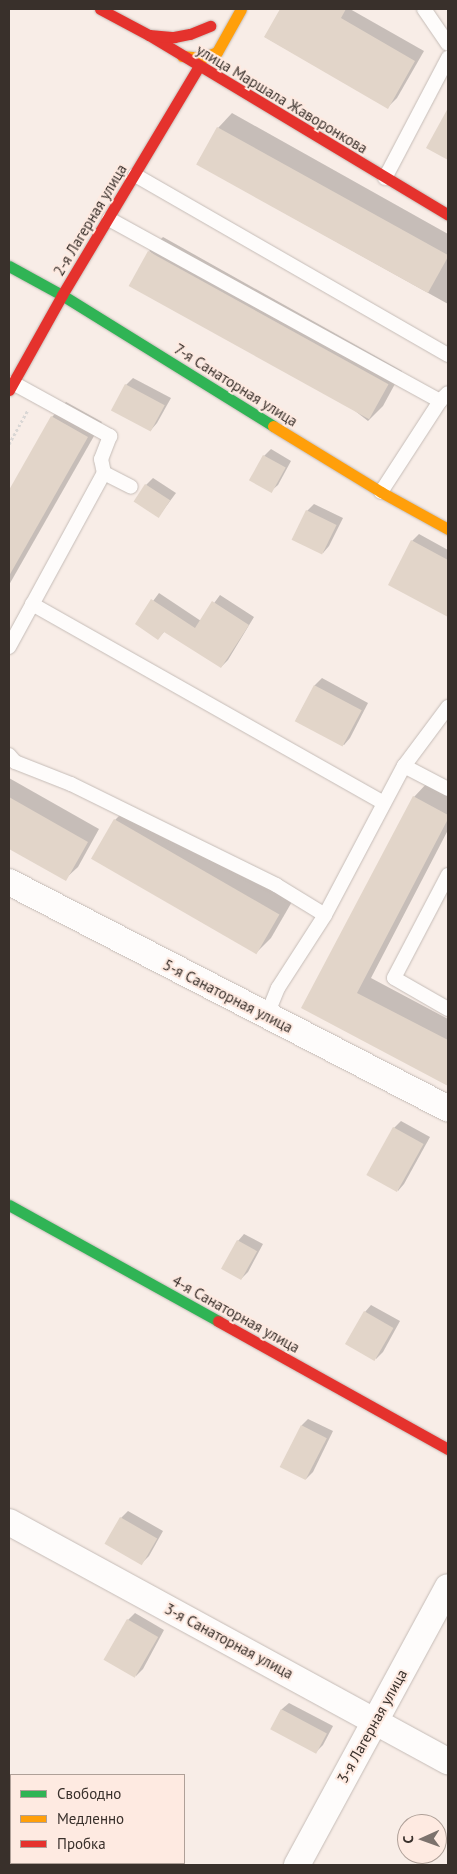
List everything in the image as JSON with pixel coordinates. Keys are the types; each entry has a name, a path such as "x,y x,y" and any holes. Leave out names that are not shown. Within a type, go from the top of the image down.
{"street":[{"name":"улица Маршала Жаворонкова","path":"100,9 149,35 182,56 199,62 448,215"},
{"name":"2-я Лагерная улица","path":"11,387 62,295 135,175 199,62 216,52 240,9"},
{"path":"149,35 174,37 190,34 213,22 199,62"},
{"name":"7-я Санаторная улица","path":"9,266 62,295 381,492 448,529"},
{"name":"5-я Санаторная улица","path":"9,882 448,1109"},
{"name":"4-я Санаторная улица","path":"9,1205 448,1449"},
{"name":"3-я Санаторная улица","path":"9,1522 448,1761"},
{"name":"3-я Лагерная улица","path":"297,1865 448,1587"}],"lane":[{"path":"424,9 448,44"},
{"path":"385,178 448,58"},
{"path":"135,175 448,355"},
{"path":"109,219 444,397 381,492"},
{"path":"9,646 104,473 101,459 110,436 11,387"},
{"path":"104,473 131,487"},
{"path":"32,604 384,804"},
{"path":"267,1015 278,988 325,915 404,766 448,707"},
{"path":"9,755 14,762 71,784 276,886 325,915"},
{"path":"404,766 448,789"},
{"path":"448,875 394,978 448,1009"}],"building":[{"path":"280,9 346,9 341,18 415,61 388,109 264,37"},
{"path":"448,108 448,160 426,148"},
{"path":"217,127 448,255 428,293 196,165"},
{"path":"148,251 389,384 369,419 129,286"},
{"path":"125,384 165,405 151,432 111,410"},
{"path":"51,416 88,437 9,576 9,490"},
{"path":"263,455 286,468 272,493 249,480"},
{"path":"145,484 170,500 159,518 134,502"},
{"path":"306,510 337,525 322,555 292,540"},
{"path":"411,540 448,560 448,617 388,585"},
{"path":"151,599 195,628 212,601 249,625 221,668 164,632 158,640 135,624"},
{"path":"314,685 362,710 342,747 295,721"},
{"path":"413,796 448,815 448,819 357,993 448,1040 448,1086 301,1008"},
{"path":"9,797 88,842 66,881 9,849"},
{"path":"114,819 279,914 256,954 91,859"},
{"path":"393,1127 424,1144 397,1192 366,1175"},
{"path":"237,1240 257,1251 241,1280 221,1269"},
{"path":"364,1311 393,1328 374,1361 345,1344"},
{"path":"301,1425 327,1438 306,1480 280,1467"},
{"path":"120,1517 157,1538 142,1565 104,1544"},
{"path":"127,1619 158,1637 135,1678 104,1660"},
{"path":"281,1709 327,1733 316,1754 270,1729"}],"traffic: fast":[{"path":"9,266 62,295 273,426"},
{"path":"9,1205 218,1321"}],"traffic: slow":[{"path":"182,56 202,58 217,52 241,9"},
{"path":"273,426 381,492 448,529"}],"traffic: jam":[{"path":"100,9 149,35 448,215"},
{"path":"149,35 174,37 190,34 210,26"},
{"path":"9,390 62,295 199,66"},
{"path":"218,1321 448,1449"}]}
